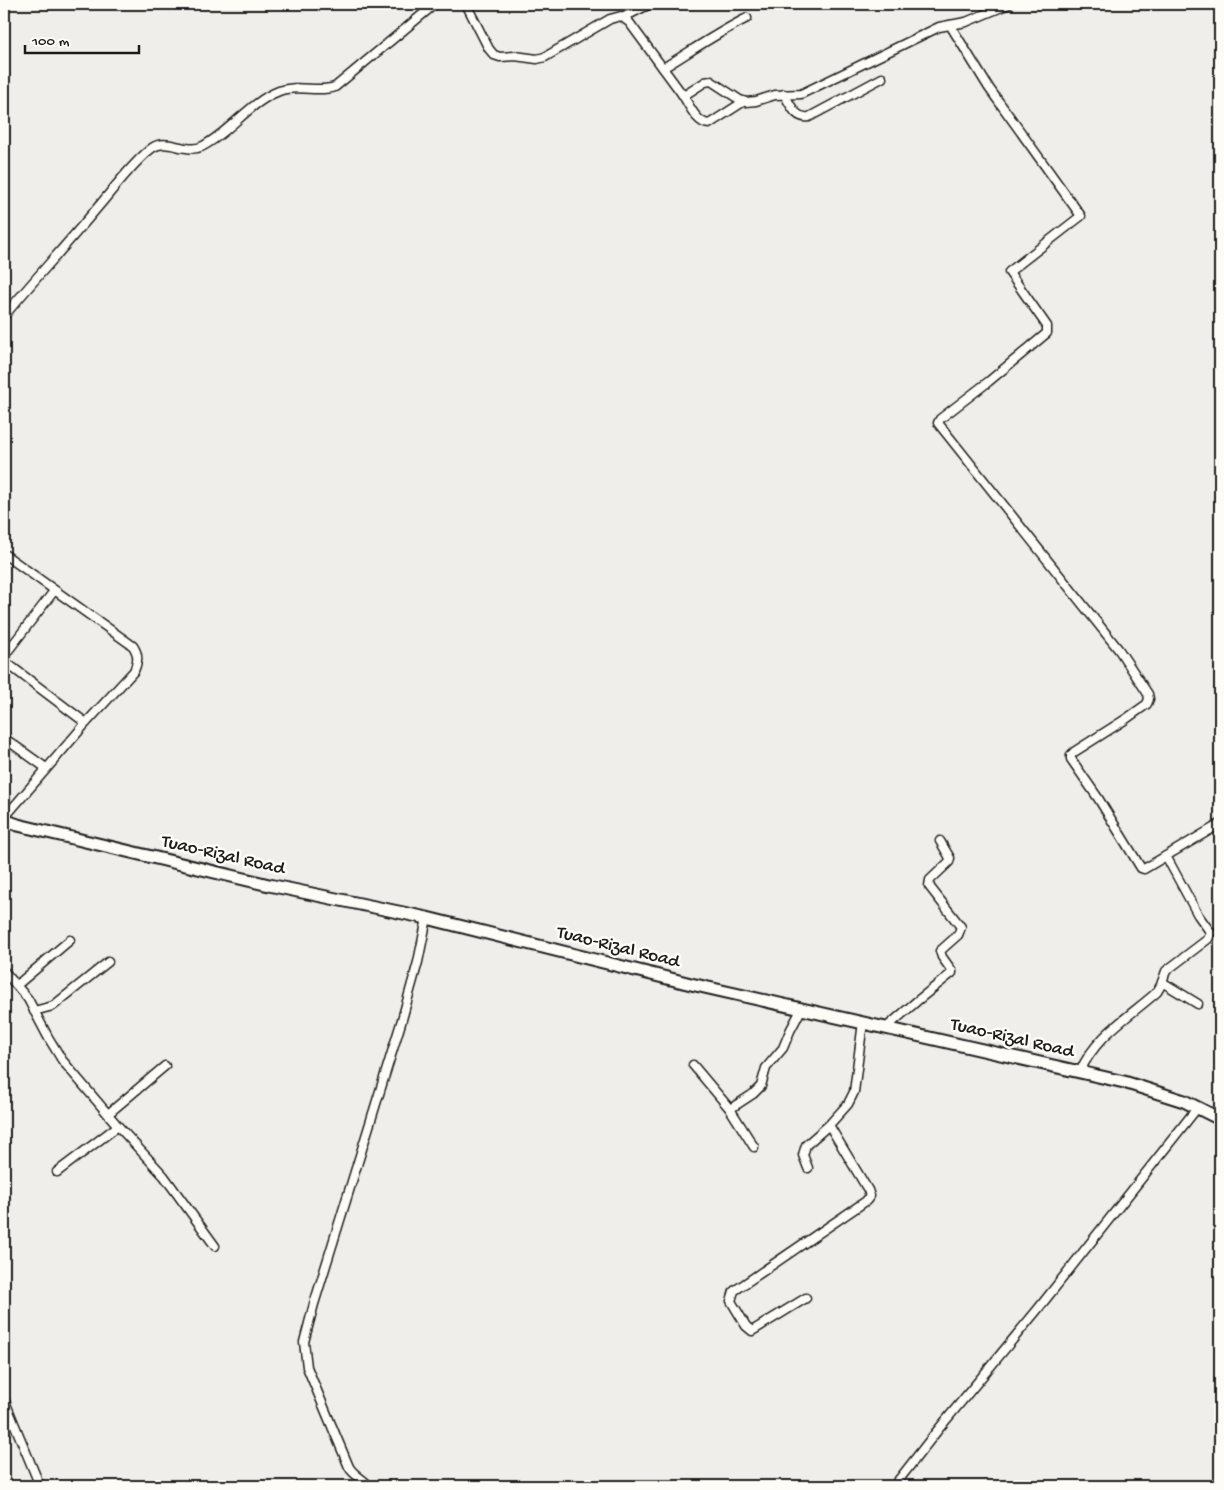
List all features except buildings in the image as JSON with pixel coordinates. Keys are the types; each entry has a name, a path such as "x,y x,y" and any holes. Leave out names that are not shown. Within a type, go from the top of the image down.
{"main road":[{"name":"Tuao-Rizal Road","path":"4,819 18,825 269,886 427,918 691,984 1080,1072 1160,1092 1198,1107 1220,1119"}],"street":[{"path":"4,316 152,148 165,144 195,149 208,143 255,106 280,91 297,87 326,90 335,87 435,4"},
{"path":"466,4 494,55 538,59 545,57 615,16 624,17 650,4"},
{"path":"624,17 699,119 709,124 743,102 751,102 775,95 800,94 931,31 966,22 1009,4"},
{"path":"663,68 699,47 718,32 746,18"},
{"path":"950,25 989,88 1074,204 1080,216 1009,272 1047,326 1047,333 940,419 938,424 1119,650 1148,694 1147,704 1072,753 1070,757 1141,868 1144,869 1220,824"},
{"path":"784,94 796,114 804,118 812,116 882,78"},
{"path":"682,94 685,95 705,82 711,81 743,102"},
{"path":"4,554 133,646 138,657 134,671 46,768 4,819"},
{"path":"4,656 54,591"},
{"path":"4,660 86,723"},
{"path":"4,738 46,768"},
{"path":"887,1027 952,973 940,951 958,935 960,927 930,886 930,880 944,868 950,858 940,840"},
{"path":"1166,856 1198,915 1211,933"},
{"path":"369,1486 365,1481 352,1473 349,1467 307,1367 304,1342 418,962 427,918"},
{"path":"1080,1072 1084,1063 1111,1029 1157,992 1166,971 1208,939 1211,933 1219,930"},
{"path":"17,985 70,940"},
{"path":"34,1010 53,1006 108,962"},
{"path":"4,970 34,1010 62,1060 118,1126 164,1176 215,1246"},
{"path":"1162,982 1198,1004"},
{"path":"730,1109 753,1094 761,1086 766,1068 783,1048 802,1008"},
{"path":"808,1168 804,1160 804,1149 848,1104 854,1092 862,1022"},
{"path":"693,1065 730,1109 754,1147"},
{"path":"108,1114 165,1066"},
{"path":"894,1486 1038,1309 1198,1107"},
{"path":"806,1298 752,1332 746,1326 731,1301 734,1291 866,1201 870,1196 829,1125"},
{"path":"56,1172 118,1126"},
{"path":"4,1399 40,1486"}]}
